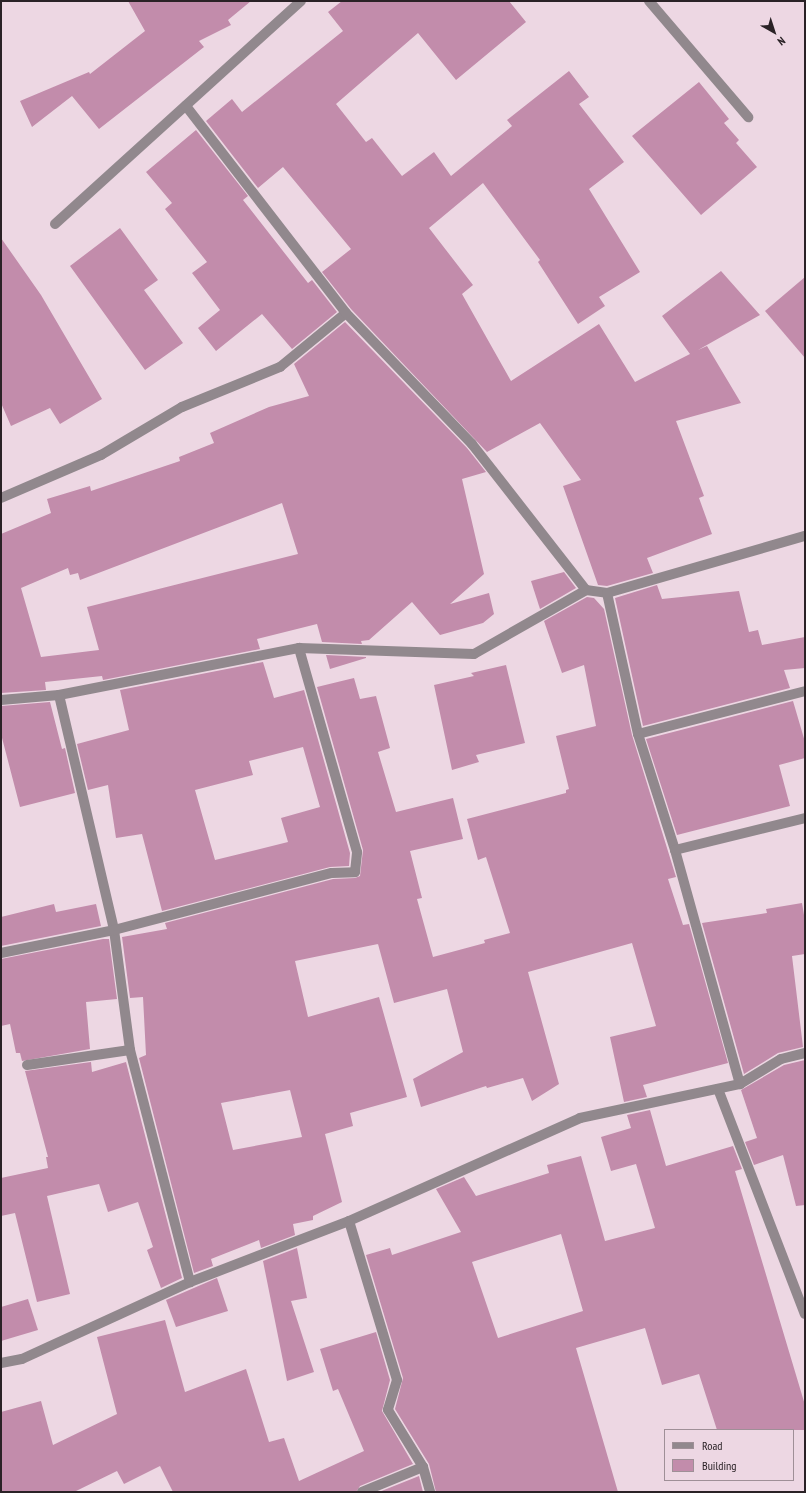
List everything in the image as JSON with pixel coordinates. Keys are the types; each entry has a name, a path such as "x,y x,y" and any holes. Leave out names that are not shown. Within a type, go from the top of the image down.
{"street":[{"path":"55,224 301,1"},
{"path":"649,1 748,117"},
{"path":"186,106 346,313 472,444 586,590"},
{"path":"1,498 100,455 182,407 280,367 346,313"},
{"path":"1,700 59,695 299,648 474,654 586,590 607,593 805,536"},
{"path":"607,593 638,734 675,850 740,1084"},
{"path":"1,953 114,930 332,873 355,872 357,852 299,648"},
{"path":"638,734 805,691"},
{"path":"59,695 114,930 130,1050 190,1282"},
{"path":"675,850 805,818"},
{"path":"27,1065 130,1050"},
{"path":"1,1363 22,1359 190,1282 349,1221 580,1118 740,1084 781,1059 805,1053"},
{"path":"718,1089 805,1314"},
{"path":"349,1221 397,1380 388,1410 423,1467 430,1492"},
{"path":"362,1492 423,1467"}],"building":[{"path":"128,1 251,1 228,20 231,25 199,41 204,47 99,129 72,96 32,127 20,101 89,72 90,74 145,31"},
{"path":"342,1 509,1 526,22 456,80 418,33 336,104 366,142 372,138 402,176 434,152 451,176 512,126 507,120 569,71 589,97 579,104 624,162 589,189 640,272 599,297 605,306 578,324 538,262 540,260 483,183 429,228 473,285 462,294 511,381 599,324 635,382 690,354 662,316 721,271 760,315 698,350 707,346 741,403 676,421 704,496 699,498 712,534 647,558 653,573 607,586 598,585 563,486 581,480 540,423 487,452 351,309 322,272 351,249 283,167 258,188 206,121 232,99 242,112 343,31 328,12"},
{"path":"699,82 729,119 724,123 739,140 736,143 757,167 701,215 632,136"},
{"path":"196,130 248,196 243,200 308,283 312,280 337,312 292,349 262,314 216,351 198,328 220,310 192,273 207,262 165,209 172,203 146,172"},
{"path":"120,228 158,280 144,290 183,343 145,370 70,266"},
{"path":"1,238 41,295 102,399 60,424 50,408 11,426 1,403"},
{"path":"805,277 805,358 765,311"},
{"path":"345,322 467,448 486,472 462,479 484,574 450,604 489,593 494,614 483,623 440,635 412,602 369,640 361,641 362,644 322,642 317,624 257,639 260,649 103,680 102,676 45,682 46,690 1,693 1,534 51,513 47,499 90,486 91,491 180,461 179,457 214,443 210,433 269,407 309,396 294,364","holes":["282,503 298,554 87,607 99,650 41,657 21,588 68,568 70,575 78,573 80,580"]},
{"path":"564,572 576,588 540,609 531,581"},
{"path":"657,585 662,599 739,591 749,632 758,630 762,645 805,637 805,668 784,670 790,688 643,726 615,598"},
{"path":"587,597 594,598 604,609 632,735 676,877 668,879 683,925 689,924 728,1063 643,1085 647,1097 624,1102 610,1037 656,1026 632,943 528,972 559,1084 532,1101 523,1078 487,1088 486,1086 421,1107 413,1079 463,1052 447,989 394,1003 378,944 295,961 308,1017 379,997 407,1097 350,1113 353,1126 325,1134 342,1202 313,1216 313,1220 293,1224 295,1235 261,1248 259,1240 211,1259 213,1266 194,1273 139,1058 146,1055 143,997 130,998 122,937 167,929 165,923 333,879 355,878 360,876 363,850 317,687 354,678 360,699 376,696 390,748 378,752 396,812 453,798 463,839 410,851 422,898 417,899 433,957 485,943 484,940 510,933 486,857 478,860 467,819 566,793 566,790 569,789 556,736 596,726 584,665 562,673 544,621","holes":["290,1090 302,1137 233,1150 221,1103"]},
{"path":"326,655 366,657 366,658 330,669"},
{"path":"263,662 274,698 304,690 350,853 349,866 330,867 162,911 142,834 116,838 108,785 88,790 77,744 129,730 120,690","holes":["303,747 320,807 281,818 288,842 215,860 195,790 253,775 249,761"]},
{"path":"506,665 525,743 476,755 479,762 452,770 434,685 474,676 471,673"},
{"path":"793,701 805,742 805,758 779,765 790,806 677,835 646,739"},
{"path":"50,702 62,749 65,748 75,793 20,807 1,734 1,706"},
{"path":"802,903 805,921 805,954 792,956 803,1047 778,1053 744,1074 702,923 767,913 766,909"},
{"path":"54,904 56,912 96,904 101,926 1,946 1,917"},
{"path":"109,939 117,999 86,1002 90,1049 22,1061 20,1053 16,1053 10,1024 1,1026 1,959"},
{"path":"805,1060 805,1205 796,1206 783,1155 754,1165 745,1142 757,1138 741,1090 784,1065"},
{"path":"91,1062 92,1072 126,1062 182,1278 161,1288 147,1250 153,1247 138,1202 108,1212 99,1184 47,1196 70,1294 37,1302 15,1213 1,1216 1,1178 48,1168 46,1157 48,1157 25,1071"},
{"path":"650,1110 666,1166 733,1146 742,1169 735,1171 805,1405 805,1430 717,1429 699,1374 662,1385 645,1328 576,1348 618,1492 436,1492 429,1464 395,1409 403,1378 366,1255 390,1248 392,1255 461,1232 436,1189 464,1177 476,1196 549,1173 547,1165 581,1156 605,1241 655,1228 636,1164 611,1171 601,1137 631,1128 627,1115","holes":["561,1234 583,1311 498,1338 472,1262"]},
{"path":"297,1248 307,1298 291,1301 314,1372 287,1381 263,1261"},
{"path":"217,1278 228,1311 176,1327 166,1300"},
{"path":"28,1299 38,1330 1,1341 1,1307"},
{"path":"165,1320 185,1392 246,1369 269,1442 284,1438 299,1481 364,1451 338,1389 333,1391 320,1349 376,1332 390,1380 382,1411 413,1464 360,1486 356,1492 173,1492 160,1466 124,1484 117,1471 74,1492 1,1492 1,1412 41,1401 53,1445 117,1414 97,1337"},
{"path":"419,1476 423,1492 379,1492"}]}
